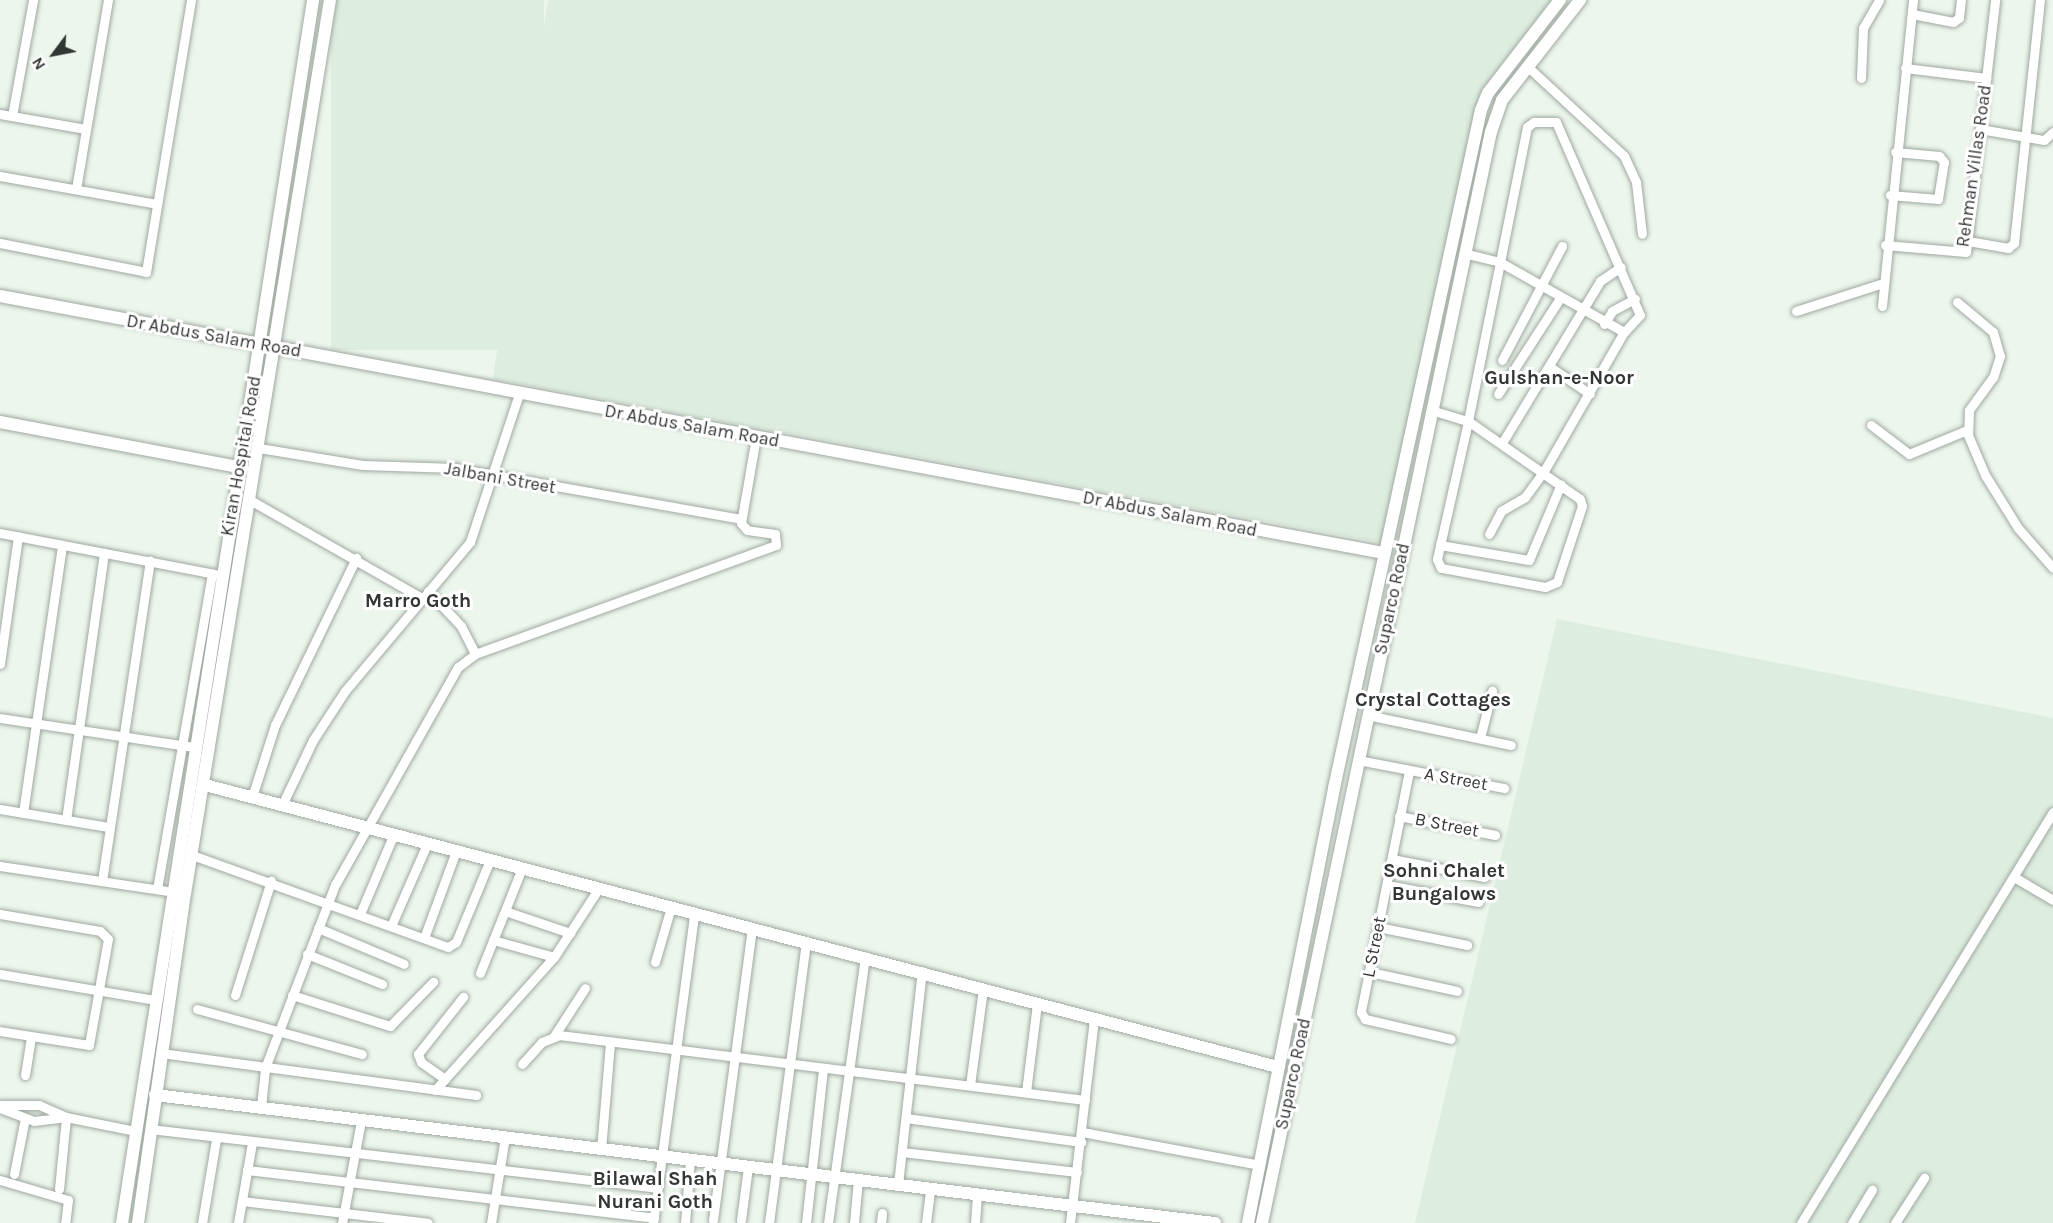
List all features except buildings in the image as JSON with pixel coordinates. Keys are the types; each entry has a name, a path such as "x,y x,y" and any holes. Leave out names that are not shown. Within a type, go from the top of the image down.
{"main road":[{"name":"Kiran Hospital Road","path":"122,1223 193,747 216,574 261,344 313,0"},
{"name":"Kiran Hospital Road","path":"138,1223 185,894 205,785 330,0"},
{"name":"Suparco Road","path":"1248,1223 1384,553 1480,110 1488,93 1560,0"},
{"name":"Suparco Road","path":"1263,1217 1431,410 1496,113 1580,0"},
{"path":"302,74 319,77"},
{"name":"Dr Abdus Salam Road","path":"0,296 1384,553"},
{"path":"0,422 255,471"},
{"path":"1411,436 1425,439"},
{"path":"205,785 393,836 922,971 1036,1004 1278,1067"},
{"path":"1323,851 1338,853"},
{"path":"149,1042 162,1049"},
{"path":"155,1095 601,1150 720,1162 778,1172 811,1173 1073,1203 1215,1223"},
{"path":"126,1202 140,1205"},
{"path":"1251,1210 1263,1217"}],"street":[{"path":"12,116 33,0"},
{"path":"76,189 108,0"},
{"path":"0,243 146,272 191,0"},
{"path":"1861,78 1863,28 1879,0"},
{"path":"1882,306 1885,244 1913,0"},
{"path":"1912,14 1953,22 1959,18 1961,0"},
{"name":"Rehman Villas Road","path":"1885,244 1963,255 1968,241 1995,0"},
{"path":"1968,241 2008,248 2014,243 2023,138 2040,0"},
{"path":"1528,67 1624,156 1636,182 1642,234"},
{"path":"1905,68 1986,78"},
{"path":"0,114 86,129"},
{"path":"1431,410 1468,421 1544,471 1562,484 1582,506 1561,576 1551,586 1441,568 1440,545 1468,421 1527,127 1552,120 1641,312 1624,332 1544,471 1525,498 1501,511 1489,534"},
{"path":"1980,129 2044,140 2053,132"},
{"path":"1890,195 1938,199 1944,162 1939,156 1895,152"},
{"path":"0,176 157,204"},
{"path":"1502,360 1562,246"},
{"path":"1464,254 1500,262 1584,313 1624,332"},
{"path":"1502,443 1584,313 1600,281 1621,267"},
{"path":"1796,311 1883,283"},
{"path":"1498,394 1560,298"},
{"path":"1604,324 1612,311 1635,299"},
{"path":"1957,302 1993,332 2000,356 1993,377 1969,410 1967,430 1985,475 2012,519 2053,568"},
{"path":"1550,367 1590,394"},
{"path":"282,805 313,740 345,691 470,542 519,394"},
{"path":"1872,424 1909,454 1967,430"},
{"path":"740,519 756,437"},
{"name":"Jalbani Street","path":"259,448 363,465 455,468 740,519 747,530 775,534 778,543 476,654"},
{"path":"1440,545 1529,560 1562,484"},
{"path":"250,500 425,595 461,626 476,654 458,667 363,828 328,903 265,1068 261,1107"},
{"path":"0,533 216,574 180,746 157,889"},
{"path":"0,664 18,536"},
{"path":"23,813 62,544"},
{"path":"66,820 104,553"},
{"path":"252,797 275,725 356,558"},
{"path":"102,880 150,561"},
{"path":"1480,738 1492,691"},
{"path":"1368,715 1511,745"},
{"path":"0,718 193,747"},
{"name":"A Street","path":"1358,760 1504,788"},
{"name":"L Street","path":"1409,771 1362,1016 1450,1039"},
{"path":"0,809 109,827"},
{"path":"1805,1222 2053,812"},
{"name":"B Street","path":"1400,816 1495,835"},
{"path":"360,914 393,836"},
{"path":"391,926 427,844"},
{"path":"424,938 456,851"},
{"path":"192,855 271,880 424,938 454,945 490,860"},
{"path":"1392,859 1484,877"},
{"path":"0,866 185,894"},
{"path":"480,973 522,868"},
{"path":"2014,877 2053,900"},
{"path":"236,995 271,880"},
{"path":"1387,885 1478,902"},
{"path":"435,1090 554,957 599,888"},
{"path":"655,962 670,907"},
{"path":"505,911 570,933"},
{"path":"0,914 107,933 100,990 89,1045 0,1031"},
{"path":"248,1170 653,1220 678,1051 694,914"},
{"path":"1378,927 1467,945"},
{"path":"318,928 404,964"},
{"path":"713,1220 733,1057 752,929"},
{"path":"493,940 554,957"},
{"path":"769,1223 778,1172 806,943"},
{"path":"308,954 382,984"},
{"path":"828,1223 866,957"},
{"path":"898,1184 922,971"},
{"path":"1370,972 1456,991"},
{"path":"0,974 156,1000"},
{"path":"292,995 390,1026 433,981"},
{"path":"522,1064 554,1036 585,988"},
{"path":"970,1085 983,989"},
{"path":"445,1079 421,1062 418,1054 463,998"},
{"path":"1026,1092 1036,1004"},
{"path":"197,1009 278,1033 362,1054"},
{"path":"1070,1223 1094,1019"},
{"path":"554,1036 1085,1100"},
{"path":"25,1075 31,1037"},
{"path":"601,1150 610,1042"},
{"path":"162,1049 265,1068 476,1095"},
{"path":"806,1223 823,1068"},
{"path":"0,1106 39,1104 66,1117 135,1131"},
{"path":"0,1106 25,1119 45,1122 66,1117"},
{"path":"59,1189 66,1117"},
{"path":"906,1118 1081,1137 1260,1165"},
{"path":"14,1174 25,1119"},
{"path":"343,1218 361,1120"},
{"path":"150,1129 252,1143 658,1188"},
{"path":"491,1223 497,1170 505,1137"},
{"path":"202,1223 216,1138"},
{"path":"238,1223 252,1143"},
{"path":"902,1152 1077,1172"},
{"path":"684,1223 690,1159"},
{"path":"741,1220 748,1167"},
{"path":"1895,1223 1924,1178"},
{"path":"854,1223 858,1179"},
{"path":"0,1180 68,1200 65,1223"},
{"path":"926,1223 930,1188"},
{"path":"1852,1223 1872,1190"},
{"path":"975,1223 977,1193"},
{"path":"242,1202 343,1218 428,1223"}],"shaded area":[{"path":"331,0 544,0 544,350 331,350"},
{"path":"548,0 1560,0 1487,93 1388,544 493,379"},
{"path":"1557,619 2053,718 2053,1223 1415,1223"}],"district":[{"name":"Gulshan-e-Noor","path":"1559,377"},
{"name":"Marro Goth","path":"418,600"},
{"name":"Crystal Cottages","path":"1433,699"},
{"name":"Sohni Chalet Bungalows","path":"1444,882"},
{"name":"Bilawal Shah Nurani Goth","path":"655,1190"}]}
